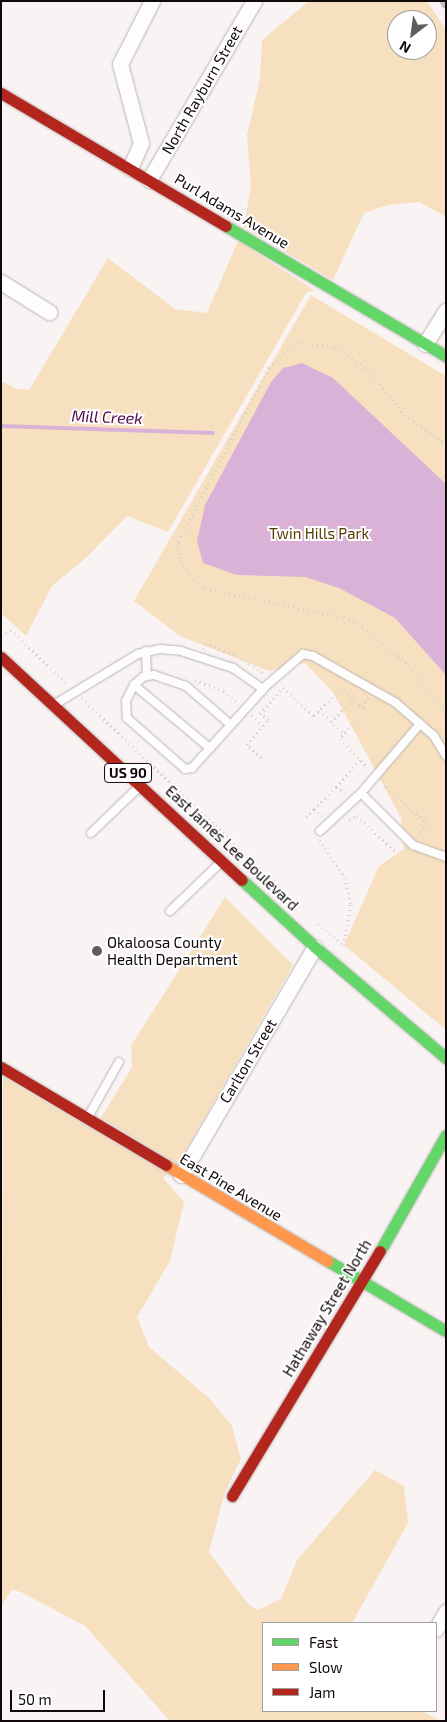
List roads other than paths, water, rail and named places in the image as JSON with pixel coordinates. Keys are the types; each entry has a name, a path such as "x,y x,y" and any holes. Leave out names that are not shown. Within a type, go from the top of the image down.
{"street":[{"path":"132,165 141,139 120,64 152,1"},
{"name":"North Rayburn Street","path":"149,180 254,1"},
{"name":"Purl Adams Avenue","path":"1,93 132,165 149,180 446,356"},
{"path":"1,282 49,312"},
{"path":"425,344 446,311"},
{"name":"East James Lee Boulevard","path":"1,657 142,785 315,947 446,1058"},
{"name":"Carlton Street","path":"181,1175 315,947"},
{"name":"East Pine Avenue","path":"1,1067 362,1283 446,1331"},
{"name":"Hathaway Street North","path":"232,1496 340,1314 362,1283 446,1135"},
{"path":"437,1627 446,1612"}],"lane":[{"path":"55,705 146,651 181,650 233,668 263,689"},
{"path":"146,651 147,676"},
{"path":"231,725 186,686 154,675 147,676 134,685 126,701 127,718 176,765 185,769 192,768 231,725 263,689 303,654 313,656 396,703 434,736 446,756"},
{"path":"134,685 210,748"},
{"path":"321,833 361,793 420,724"},
{"path":"91,832 142,785"},
{"path":"361,793 414,845 446,857"},
{"path":"170,911 223,860"},
{"path":"87,1118 118,1062"}],"waterway":[{"name":"Mill Creek","path":"1,426 213,433"}],"railway":[{"path":"441,1 446,9"}],"place":[{"name":"Okaloosa County Health Department","path":"97,951"}],"park label":[{"name":"Twin Hills Park","path":"319,534"}]}
